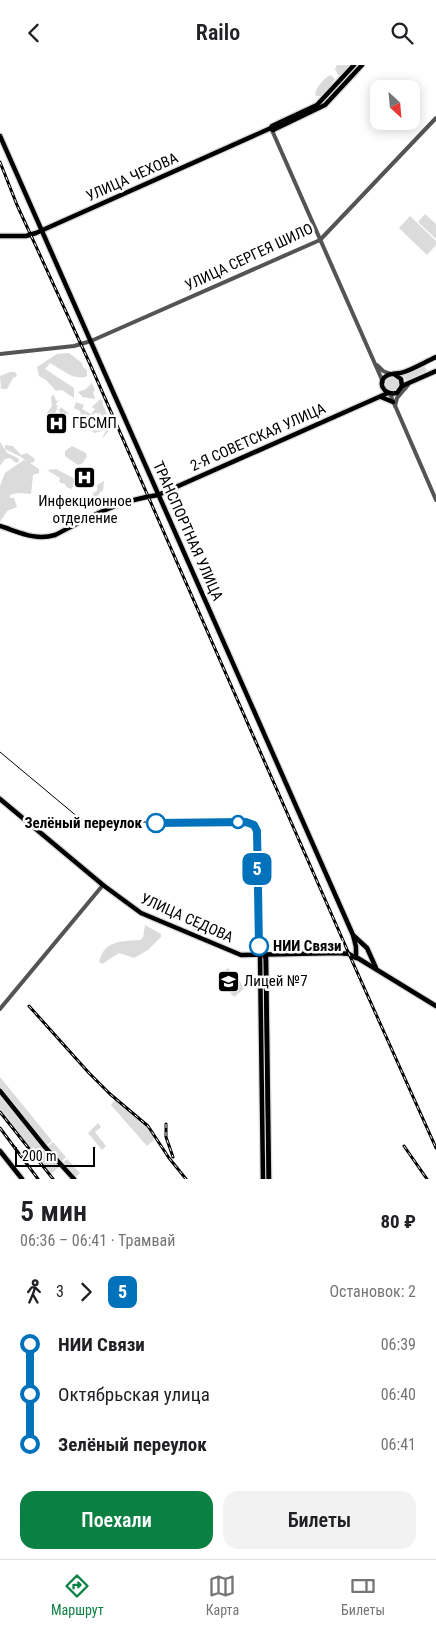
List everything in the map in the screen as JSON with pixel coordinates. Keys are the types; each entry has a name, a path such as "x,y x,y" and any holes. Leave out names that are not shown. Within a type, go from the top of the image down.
{"main road":[{"name":"УЛИЦА ЧЕХОВА","path":"0,237 26,236 41,230 271,128 317,105 354,65"},
{"name":"УЛИЦА ЧЕХОВА","path":"271,128 273,130 325,105 362,65"},
{"name":"ТРАНСПОРТНАЯ УЛИЦА","path":"0,136 352,935 356,950"},
{"path":"436,357 405,372 386,376 383,385 389,393 397,393 402,386 436,371"},
{"path":"393,374 401,379 402,386"},
{"name":"2-Я СОВЕТСКАЯ УЛИЦА","path":"368,402 379,395 383,385"},
{"name":"2-Я СОВЕТСКАЯ УЛИЦА","path":"0,526 35,538 46,538 55,535 111,506 125,501 158,495 389,393"},
{"path":"380,397 386,398 394,404"},
{"name":"УЛИЦА СЕДОВА","path":"0,799 103,885 141,913 238,954 348,953 356,950"},
{"path":"352,935 368,950 376,968"},
{"path":"358,960 355,955 356,950 363,947 368,950"},
{"path":"358,960 363,961 367,959 368,950"},
{"path":"348,953 376,968 436,1006"},
{"path":"260,955 263,1179"},
{"path":"266,955 269,1179"},
{"path":"0,1091 45,1147 74,1179"},
{"path":"0,1151 22,1179"}],"street":[{"name":"УЛИЦА СЕРГЕЯ ШИЛО","path":"0,354 74,346 91,341 320,240 436,118"},
{"path":"271,128 383,385"},
{"path":"371,355 380,369 393,374"},
{"path":"394,404 409,383"},
{"path":"389,393 436,500"},
{"path":"0,1009 103,885"}],"shaded area":[{"path":"337,65 353,65 342,75 338,75 335,69"},
{"path":"331,75 335,79 323,96 316,96 319,85"},
{"path":"425,214 436,224 436,239 418,222"},
{"path":"410,216 436,241 436,245 427,255 399,228"},
{"path":"69,353 82,363 83,367 87,370 87,376 73,376 50,363 45,369 74,388 74,398 62,390 56,391 46,380 39,376 37,367 57,354"},
{"path":"420,366 425,367 427,370 424,374 407,382 403,375"},
{"path":"15,372 17,376 13,378 7,389 1,389 0,376"},
{"path":"393,376 401,384 393,392 385,384"},
{"path":"92,383 95,390 93,392 95,399 83,397 78,392 86,389"},
{"path":"54,394 56,401 59,400 56,404 58,407 56,408 59,410 56,410 56,413 59,413 55,416 47,413 52,406 51,397"},
{"path":"100,399 103,401 114,429 107,423 105,424 101,414 96,413 88,418 94,430 109,427 108,432 102,439 106,430 94,433 89,428 88,431 85,422 83,426 79,421 78,423 74,420 74,418 82,419 80,411 74,408 76,402 84,405 82,409 91,414 95,409 92,407"},
{"path":"61,407 69,414 61,414 55,422 60,414 59,410"},
{"path":"0,442 8,454 19,459 19,462 16,463 10,458 5,459 0,466"},
{"path":"5,445 13,446 21,455 27,453 35,459 34,462 30,463 39,469 39,473 33,475 31,494 18,493 10,495 10,498 14,498 17,507 7,511 0,522 0,486 5,473 24,460 29,463 21,457 5,449"},
{"path":"72,446 86,453 87,456 83,463 78,465 65,456 65,451"},
{"path":"56,469 75,479 72,489 59,482 60,478 47,470"},
{"path":"104,481 103,491 100,492 96,501 92,500 93,493 97,491 97,485"},
{"path":"145,925 161,934 161,937 148,950 134,958 119,953 102,964 99,962 105,949 110,945 143,938"},
{"path":"228,968 245,988 234,997 217,977"},
{"path":"0,1077 52,1141 46,1146 0,1089"},
{"path":"0,1096 59,1167 51,1174 0,1110"},
{"path":"115,1100 138,1117 148,1128 154,1140 147,1146 111,1105"},
{"path":"98,1123 101,1127 95,1132 106,1146 102,1150 88,1133"},
{"path":"53,1142 66,1157 61,1162 47,1147"},
{"path":"67,1159 80,1173 75,1178 62,1163"}],"tram line":[{"path":"0,752 79,818 87,822 246,821 256,827 258,831 261,952 264,959 267,1179"},
{"name":"5","path":"156,823 246,822 254,825 257,831 259,946"}],"railway":[{"path":"0,162 17,205 90,364 436,1148"},
{"path":"29,1006 89,1073 110,1094 148,1126 169,1158 186,1179"},
{"path":"0,1112 53,1179"},
{"path":"166,1124 166,1137 173,1157"},
{"path":"0,1128 38,1179"},
{"path":"404,1146 427,1179"}],"place":[{"name":"ГБСМП","path":"56,423"},
{"name":"Инфекционное отделение","path":"85,478"},
{"name":"Зелёный переулок","path":"156,823"},
{"name":"НИИ Связи","path":"259,946"},
{"name":"Лицей №7","path":"228,981"}]}
